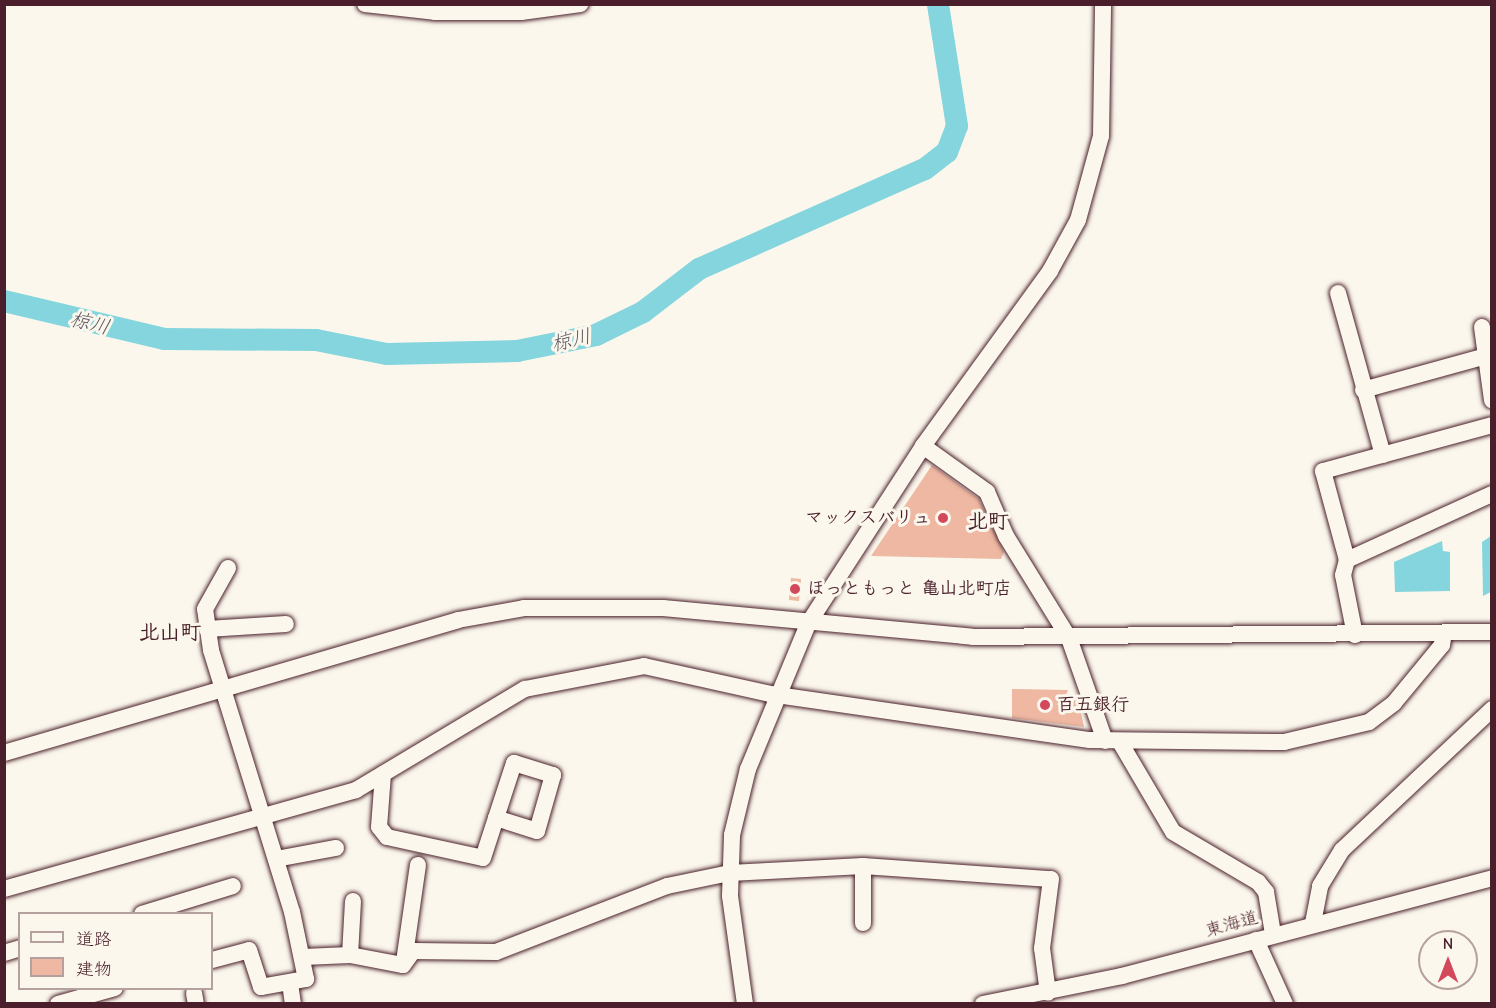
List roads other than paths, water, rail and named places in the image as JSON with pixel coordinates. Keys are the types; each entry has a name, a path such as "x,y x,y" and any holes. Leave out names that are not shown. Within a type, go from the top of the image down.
{"street":[{"path":"365,4 435,12 580,4"},
{"path":"745,1004 731,920 730,873 740,791 808,624 923,446 1050,271 1078,220 1101,136 1103,4"},
{"path":"1338,294 1383,455"},
{"path":"1482,327 1491,400"},
{"path":"1364,390 1484,357"},
{"path":"1355,635 1343,574 1347,560 1323,471 1491,424"},
{"path":"923,446 987,492 1006,536 1069,638 1112,741 1173,832 1258,882 1266,892 1273,934"},
{"path":"1347,560 1491,494"},
{"path":"213,960 249,950 261,987 306,979 303,957 276,859 222,687 207,629 204,609 228,568"},
{"path":"4,753 222,687 458,620 524,608 612,605 973,637 1069,638 1491,632"},
{"path":"207,629 265,630 286,624"},
{"path":"4,890 356,790 525,689 652,666 779,695 1112,741 1284,742 1352,729 1394,703 1442,645 1444,633"},
{"path":"1313,923 1320,886 1342,850 1491,709"},
{"path":"383,774 379,827 387,837 483,858 496,818"},
{"path":"276,859 336,848"},
{"path":"403,965 418,865"},
{"path":"863,866 863,922"},
{"path":"403,965 413,951 496,952 548,936 641,893 730,873 863,866 1051,879 1042,948 1048,993"},
{"name":"東海道","path":"983,1004 1048,993 1491,878"},
{"path":"148,912 233,886"},
{"path":"350,955 354,901"},
{"path":"1256,940 1285,1004"},
{"path":"303,957 350,955 403,965"},
{"path":"290,983 293,1004"},
{"path":"58,1004 108,990"}],"water":[{"path":"1491,536 1491,592 1483,596 1482,542"},
{"path":"1442,541 1443,551 1450,552 1450,591 1395,592 1394,562"}],"waterway":[{"name":"椋川","path":"4,301 165,339 316,340 387,354 517,351 596,335 643,312 699,269 925,169 947,152 957,126 938,4"}],"place":[{"name":"マックスバリュ","path":"943,518"},
{"name":"ほっともっと 亀山北町店","path":"795,589"},
{"name":"百五銀行","path":"1045,705"}],"district":[{"name":"北町","path":"988,521"},
{"name":"北山町","path":"170,632"}]}
